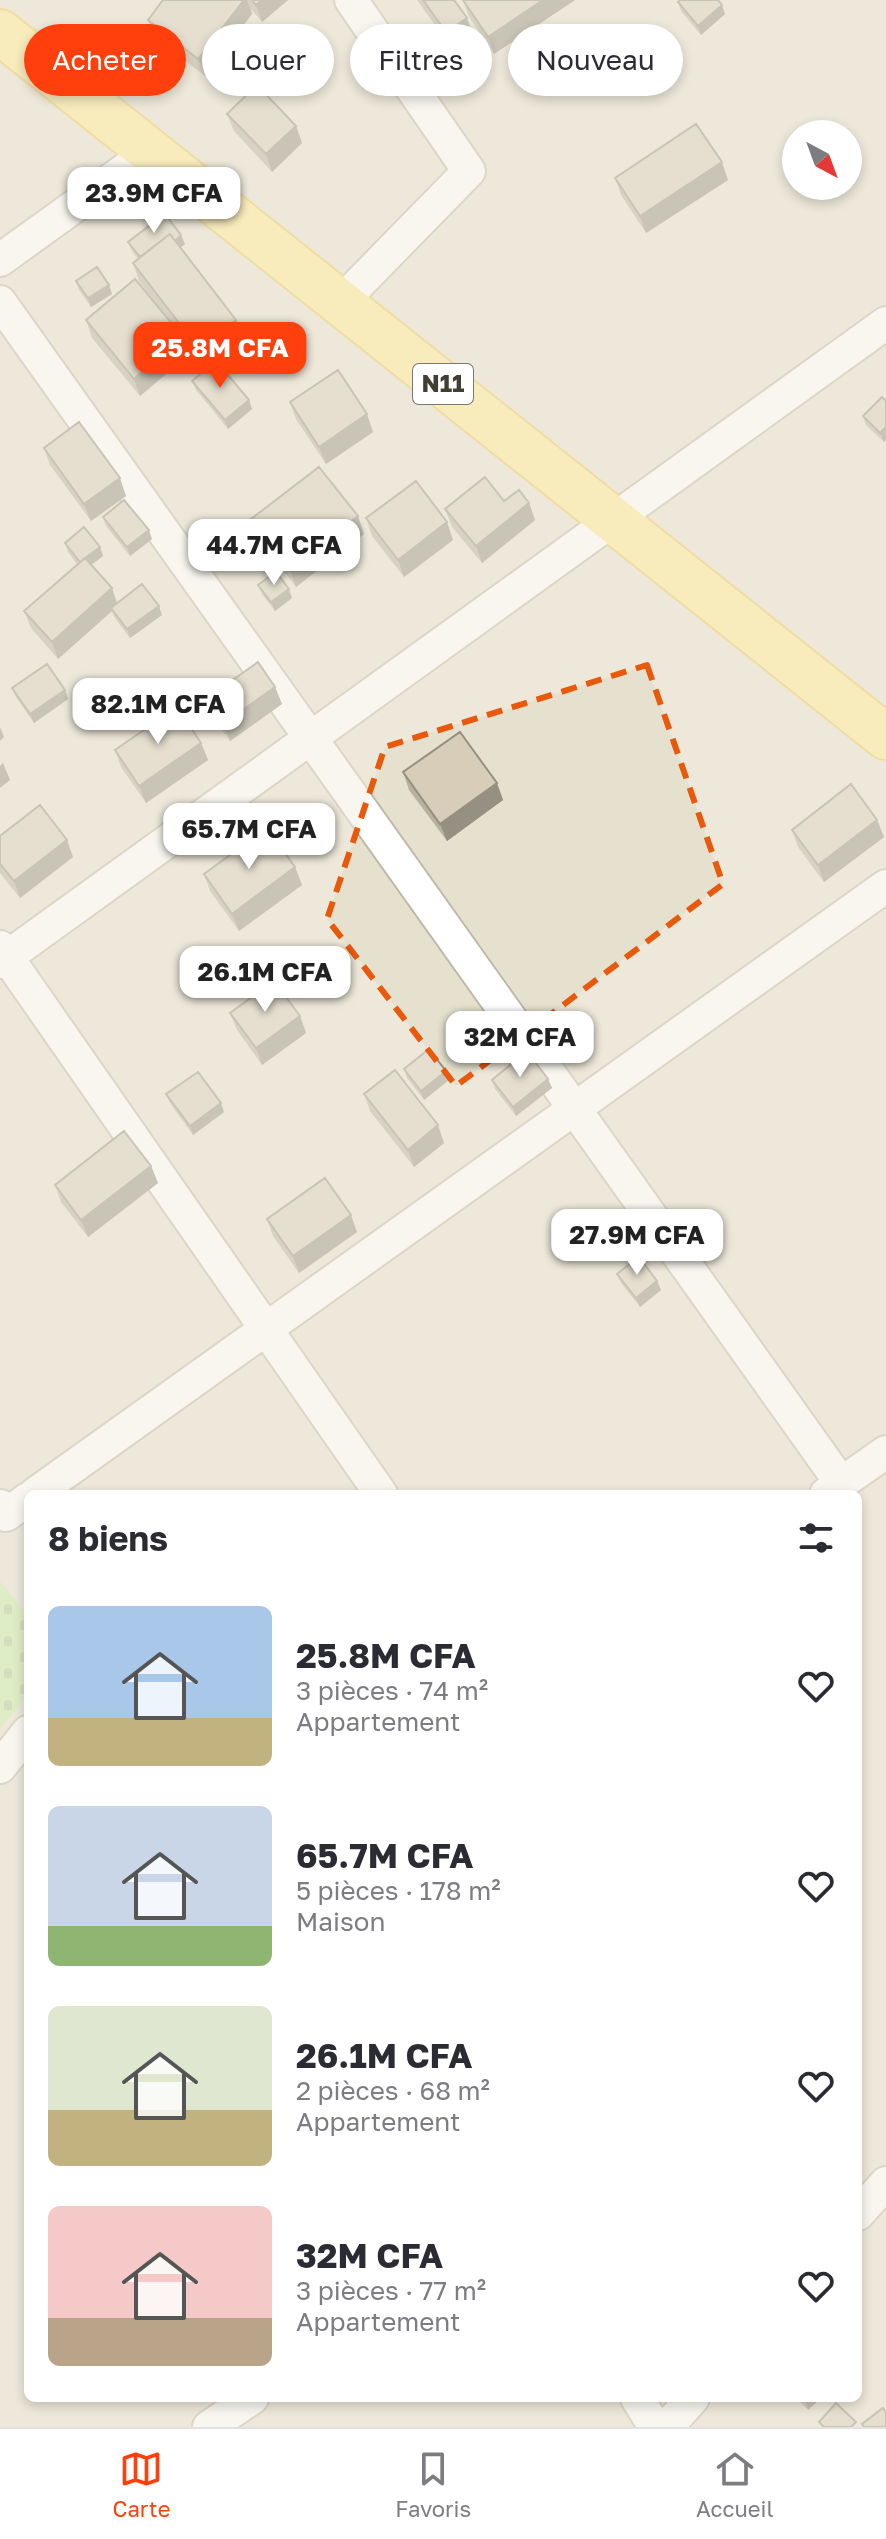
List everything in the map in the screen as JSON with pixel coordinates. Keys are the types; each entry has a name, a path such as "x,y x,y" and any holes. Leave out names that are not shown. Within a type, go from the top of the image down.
{"main road":[{"name":"N11","path":"0,32 886,737"}],"street":[{"path":"341,302 469,171 351,0"},
{"path":"0,260 151,151"},
{"path":"0,302 575,1108 834,1489 886,1452"},
{"path":"378,1490 2,955 311,738 886,323"},
{"path":"52,1489 266,1329 886,886"},
{"path":"0,1506 6,1515 24,1502"},
{"path":"0,1767 24,1737"},
{"path":"209,2427 246,2402"},
{"path":"639,2402 655,2427"},
{"path":"667,2427 689,2402"}],"highlighted area":[{"path":"647,665 723,884 456,1086 327,919 385,747"}],"shaded area":[{"path":"0,0 886,0 886,2427 0,2427"}],"green space":[{"path":"0,1581 24,1610 24,1699 0,1729"}],"building":[{"path":"163,0 244,0 225,24 202,24 202,54 198,59 186,50 186,24 153,24 148,20"},
{"path":"423,0 454,0 467,18 458,24 440,24"},
{"path":"463,0 543,0 492,34 492,24 479,24"},
{"path":"718,0 722,5 698,26 678,2"},
{"path":"246,96 267,96 296,126 266,154 227,114"},
{"path":"696,124 722,162 640,216 615,178"},
{"path":"165,214 181,235 175,241 170,234 140,257 128,242"},
{"path":"170,234 236,320 199,349 133,263"},
{"path":"97,267 109,285 88,298 76,281"},
{"path":"135,279 183,337 134,379 86,320"},
{"path":"216,361 249,400 225,420 192,381"},
{"path":"338,370 367,414 319,447 290,402"},
{"path":"882,397 886,401 886,427 880,433 863,416"},
{"path":"79,422 120,478 84,504 44,448"},
{"path":"319,467 358,516 290,570 251,519"},
{"path":"485,477 504,501 519,490 529,503 476,546 445,509"},
{"path":"416,481 447,522 398,560 366,518"},
{"path":"124,500 149,530 127,547 103,517"},
{"path":"84,527 100,547 80,562 65,543"},
{"path":"85,558 112,588 52,642 24,611"},
{"path":"276,572 289,589 271,602 258,585"},
{"path":"142,584 159,606 127,629 111,608"},
{"path":"258,662 275,687 224,723 206,699"},
{"path":"47,664 65,690 30,714 12,688"},
{"path":"177,707 201,743 139,786 115,750"},
{"path":"460,732 497,783 440,824 403,772"},
{"path":"851,784 877,820 818,865 792,830"},
{"path":"40,805 67,840 14,881 0,864 0,836"},
{"path":"267,828 295,867 232,914 204,874"},
{"path":"274,981 300,1016 256,1048 230,1013"},
{"path":"429,1049 446,1071 421,1091 404,1069"},
{"path":"527,1051 548,1079 513,1107 492,1080"},
{"path":"395,1070 438,1125 408,1150 364,1094"},
{"path":"198,1072 221,1103 190,1126 166,1094"},
{"path":"124,1131 151,1166 81,1220 55,1185"},
{"path":"325,1178 351,1215 293,1256 267,1219"},
{"path":"639,1257 657,1281 636,1298 617,1274"},
{"path":"836,2403 856,2422 851,2427 824,2427 819,2422"},
{"path":"883,2408 886,2427 864,2427 862,2424"}]}
